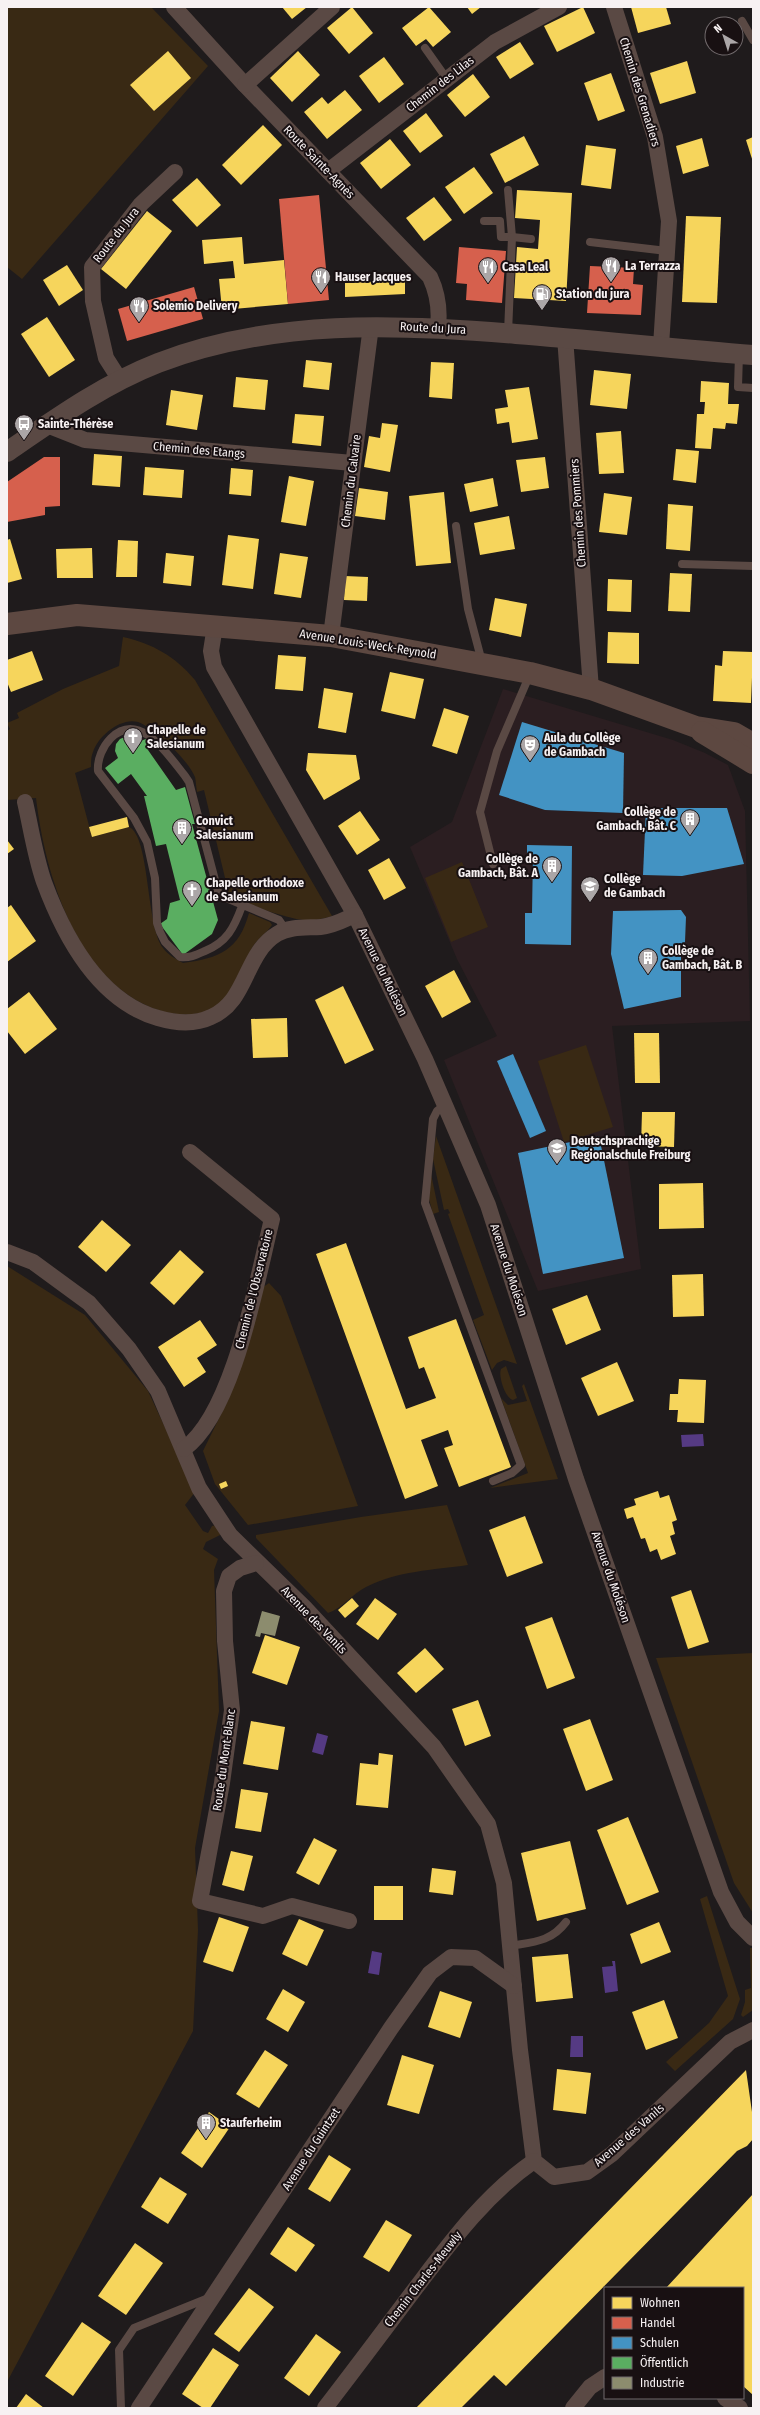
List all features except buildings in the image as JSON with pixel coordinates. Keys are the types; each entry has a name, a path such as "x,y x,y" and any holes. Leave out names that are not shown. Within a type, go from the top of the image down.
{"main road":[{"name":"Avenue Louis-Weck-Reynold","path":"7,624 77,615 331,636 483,663 530,673 591,689 696,727 734,733 753,744"},
{"name":"Avenue Louis-Weck-Reynold","path":"696,727 717,743 753,763"}],"street":[{"name":"Route Sainte-Agnès","path":"174,7 246,85 430,277 436,290 438,303 438,327"},
{"path":"246,85 332,7"},
{"name":"Chemin des Lilas","path":"328,171 495,42 559,7"},
{"name":"Chemin des Grenadiers","path":"614,7 655,137 669,221 661,346"},
{"name":"Route du Jura","path":"120,380 106,358 93,302 92,267 141,204 175,172"},
{"name":"Route du Jura","path":"7,452 47,425 120,380 158,363 208,347 275,333 371,326 438,327 746,354"},
{"name":"Chemin du Calvaire","path":"331,636 371,326"},
{"name":"Chemin des Pommiers","path":"565,337 591,689"},
{"name":"Chemin des Etangs","path":"47,425 85,440 353,463"},
{"name":"Avenue du Moléson","path":"215,626 212,651 214,667 355,915 425,1059 488,1205 576,1479 721,1892 736,1922 753,1938"},
{"path":"25,802 44,881 58,916 101,984 126,1004 150,1016 175,1023 196,1022 211,1018 226,1008 238,994 255,959 265,944 277,933 296,928 322,927 355,915"},
{"name":"Chemin de l'Observatoire","path":"184,1449 196,1441 212,1416 233,1373 272,1219 190,1152"},
{"name":"Avenue des Vanils","path":"7,1252 34,1262 89,1303 129,1349 158,1391 200,1488 219,1520 230,1535 256,1563 304,1607 434,1747 488,1824 504,1883 534,2161 554,2177 587,2172 612,2154 730,2042 753,2030"},
{"name":"Route du Mont-Blanc","path":"256,1563 240,1568 229,1576 224,1591 225,1641 232,1710 222,1783 200,1901 263,1916 292,1906 348,1921"},
{"name":"Avenue du Guintzet","path":"139,2408 391,2028 430,1973 451,1957 475,1958 514,1986"},
{"name":"Chemin Charles-Meuwly","path":"325,2408 455,2236 501,2187 516,2173 534,2161"},
{"path":"573,2408 590,2387 604,2378"},
{"path":"726,2399 740,2408"}],"lane":[{"path":"744,24 753,40"},
{"path":"425,48 447,79"},
{"path":"508,190 512,237 508,333"},
{"path":"484,221 500,221 501,237 531,239"},
{"path":"590,242 667,251"},
{"path":"746,354 738,387 753,388"},
{"path":"456,526 468,609 483,663"},
{"path":"682,564 753,566"},
{"path":"493,864 480,812 498,751 530,673"},
{"path":"242,906 230,934 214,947 193,956 180,957 165,942 157,923 158,909 155,878 147,842 134,818 98,771 98,764 107,742 119,732 134,728 149,735 185,776 188,782 217,892 224,899 279,920 286,930"},
{"path":"445,1105 437,1111 433,1119 425,1203 521,1465 512,1473 493,1481"},
{"path":"510,1946 537,1941 557,1934 566,1922"},
{"path":"121,2408 119,2350 134,2328 215,2295"}],"shaded area":[{"path":"7,7 151,7 208,66 22,279 7,267"},
{"path":"123,637 144,643 163,652 180,664 195,680 332,916 318,920 296,919 245,902 224,890 220,884 226,882 204,790 197,792 195,777 186,762 170,745 145,725 131,721 124,722 111,729 96,746 92,755 91,767 75,773 92,837 129,827 136,834 145,863 153,921 163,948 172,957 183,963 196,961 218,955 233,944 240,936 249,913 270,922 272,925 252,948 238,980 229,995 216,1007 202,1013 180,1014 158,1010 130,996 106,976 86,951 70,922 57,892 47,860 36,798 7,800 7,731 10,729 7,723 19,718 17,713 63,689 119,666"},
{"name":"Collège de Gambach","path":"503,689 673,740 705,753 728,765 745,811 750,1021 612,1026 641,1269 538,1291 444,1060 497,1036 457,959 410,847 452,822"},
{"path":"462,862 488,927 451,942 425,878"},
{"path":"586,1045 613,1127 564,1142 538,1061"},
{"path":"436,1136 517,1364 504,1360 497,1363 492,1370 473,1320 484,1315 448,1214 450,1213 448,1209 444,1210 433,1159"},
{"path":"431,1174 439,1212 433,1214 429,1199"},
{"path":"7,1266 85,1315 148,1391 195,1492 185,1505 203,1531 208,1533 212,1526 216,1525 222,1534 206,1542 203,1549 218,1559 214,1570 219,1711 195,1848 198,1930 193,2031 7,2382"},
{"path":"269,1283 281,1296 358,1506 248,1525 215,1484 203,1451 229,1398 259,1290"},
{"path":"506,1366 517,1398 513,1400 507,1395 500,1377 501,1369"},
{"path":"524,1384 558,1479 490,1488 528,1473 501,1398 508,1405 527,1401 522,1386"},
{"path":"703,1434 704,1446 682,1447 681,1435"},
{"path":"447,1505 468,1565 403,1574 378,1582 361,1590 338,1608 328,1613 256,1538 256,1535 361,1517"},
{"path":"753,1653 753,1913 734,1883 656,1658"},
{"path":"317,1733 328,1736 323,1755 312,1752"},
{"path":"707,1896 740,1999 733,2019 675,2071 666,2062 709,2023 728,1996 700,1899"},
{"path":"750,1948 753,1948 753,2010 743,2017 741,2015 745,2002 745,1990 751,1988"},
{"path":"372,1951 382,1953 379,1975 368,1973"},
{"path":"612,1961 615,1961 618,1991 605,1993 602,1967 613,1966"},
{"path":"571,2036 583,2036 583,2057 570,2057"}],"place":[{"name":"La Terrazza","path":"611,283"},
{"name":"Casa Leal","path":"488,284"},
{"name":"Hauser Jacques","path":"321,294"},
{"name":"Station du jura","path":"542,311"},
{"name":"Solemio Delivery","path":"139,323"},
{"name":"Sainte-Thérèse","path":"24,441"},
{"name":"Chapelle de Salesianum","path":"133,754"},
{"name":"Aula du Collège de Gambach","path":"530,762"},
{"name":"Collège de Gambach, Bât. C","path":"690,836"},
{"name":"Convict Salesianum","path":"182,845"},
{"name":"Collège de Gambach, Bât. A","path":"552,883"},
{"name":"Collège de Gambach","path":"590,903"},
{"name":"Chapelle orthodoxe de Salesianum","path":"192,907"},
{"name":"Collège de Gambach, Bât. B","path":"648,975"},
{"name":"Deutschsprachige Regionalschule Freiburg","path":"557,1165"},
{"name":"Stauferheim","path":"206,2140"}]}
